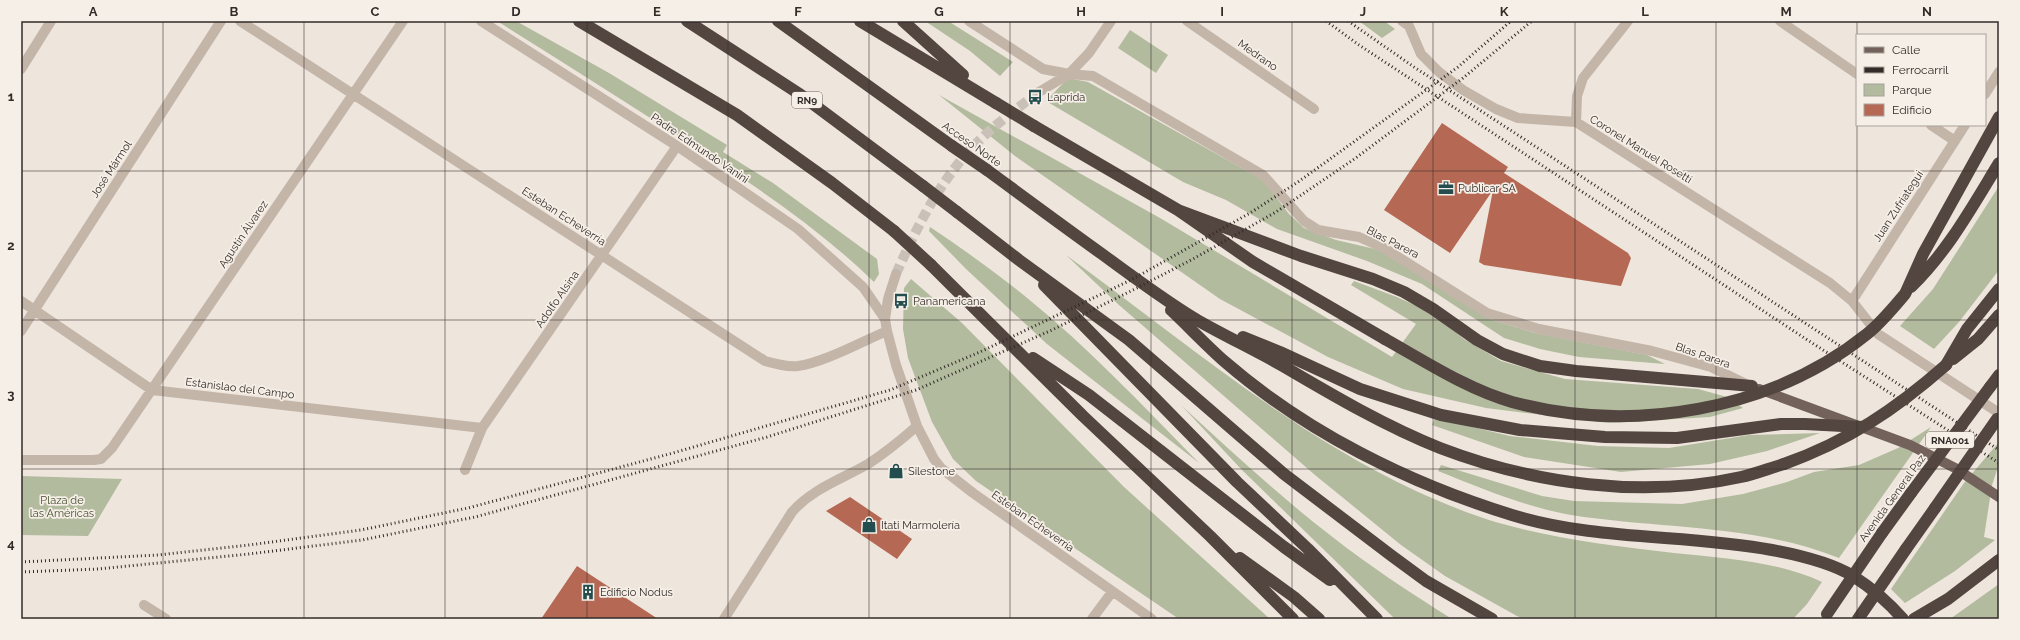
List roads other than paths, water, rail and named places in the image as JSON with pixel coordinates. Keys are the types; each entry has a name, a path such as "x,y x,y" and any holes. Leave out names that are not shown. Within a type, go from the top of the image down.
{"highway":[{"path":"579,21 737,115 826,179 894,231 931,264 1083,416 1210,536 1293,619"},
{"name":"RN9","path":"687,21 801,96 923,186 1019,260"},
{"name":"Acceso Norte","path":"778,21 987,170 1150,290"},
{"path":"860,21 981,92 1034,126 1178,210 1253,262 1453,378 1479,390 1512,402 1552,410 1593,415 1630,416 1672,413 1728,402 1760,393 1815,368 1868,333 1933,266 1959,229 1999,163"},
{"path":"903,21 981,92"},
{"path":"1905,294 1924,254 1999,116"},
{"path":"1178,210 1301,256 1372,279 1404,292 1490,347 1503,354 1540,366 1576,371 1752,386"},
{"path":"1019,260 1129,340 1284,474 1392,556 1426,581 1492,619"},
{"path":"1019,260 1237,482 1308,549 1377,619"},
{"path":"1150,290 1196,319 1388,424 1441,448 1545,478 1596,485 1644,488 1698,484 1742,477 1784,464 1856,432 1891,410 1978,339 1999,315"},
{"path":"1150,290 1225,361 1279,403 1350,448 1446,492 1513,515 1565,528 1749,546 1797,555 1853,576 1892,606 1903,619"},
{"path":"1946,365 1967,329 1999,290"},
{"path":"1196,319 1280,352 1360,389 1441,415 1520,430 1606,437 1677,438 1781,424 1862,427"},
{"path":"1013,345 1089,395 1284,547 1354,597"},
{"name":"Avenida General Paz","path":"1825,617 1882,533 1999,375"},
{"name":"RNA001","path":"1858,619 1998,416"},
{"path":"1210,536 1294,597 1320,619"},
{"path":"1914,619 1948,599 1999,560"}],"main road":[{"path":"1752,386 1910,444 1955,468 1999,497"}],"street":[{"path":"21,69 52,21"},
{"name":"José Mármol","path":"21,331 222,21"},
{"name":"Esteban Echeverría","path":"240,21 765,361 781,366 798,366 819,360 887,331"},
{"name":"Agustín Álvarez","path":"21,460 94,460 101,459 112,448 402,21"},
{"name":"Padre Edmundo Vanini","path":"481,21 677,146 798,229 863,287 885,319"},
{"name":"Blas Parera","path":"969,21 1043,69 1068,74 1093,76 1263,175 1304,221 1318,230 1359,237 1384,248 1487,313 1539,329 1652,351 1711,368 1752,386"},
{"path":"1039,92 1068,74 1089,53 1111,21"},
{"name":"Medrano","path":"1188,21 1314,109"},
{"path":"1576,122 1577,96 1582,78 1628,21"},
{"path":"1780,21 1856,73"},
{"name":"Coronel Manuel Rosetti","path":"1409,23 1421,54 1439,72 1463,90 1496,109 1518,118 1576,122 1830,284 1852,301 1878,334 1998,416"},
{"path":"1986,92 1999,72"},
{"path":"1932,126 1954,141"},
{"name":"Juan Zufriategui","path":"1852,301 1964,126"},
{"name":"Adolfo Alsina","path":"465,470 482,428 677,146"},
{"path":"885,319 888,299 896,274"},
{"name":"Estanislao del Campo","path":"21,301 152,390 482,428"},
{"name":"Esteban Echeverría","path":"885,319 896,366 917,426 928,450 947,472 973,493 1152,619"},
{"path":"724,619 792,512 800,502 811,494 876,459 917,426"},
{"path":"1092,619 1112,592"},
{"path":"144,605 166,619"}],"tunnel":[{"path":"896,274 928,210 957,165 985,135 1039,92"}],"railway":[{"path":"1326,21 1359,45 1809,341 1999,463"},
{"path":"1348,21 1414,67 1999,450"},
{"path":"21,562 158,555 361,530 468,508 673,453 890,390 980,352 1131,280 1250,213 1298,182 1458,67 1511,21"},
{"path":"21,572 98,569 249,554 362,540 475,517 767,437 916,390 1052,330 1137,288 1193,259 1276,212 1353,160 1463,78 1532,21"}],"place":[{"name":"Laprida","path":"1035,97"},
{"name":"Publicar SA","path":"1446,188"},
{"name":"Panamericana","path":"901,301"},
{"name":"Silestone","path":"896,471"},
{"name":"Itati Marmolería","path":"869,525"},
{"name":"Edificio Nodus","path":"588,592"}],"park label":[{"name":"Plaza de las Américas","path":"62,506"}]}
